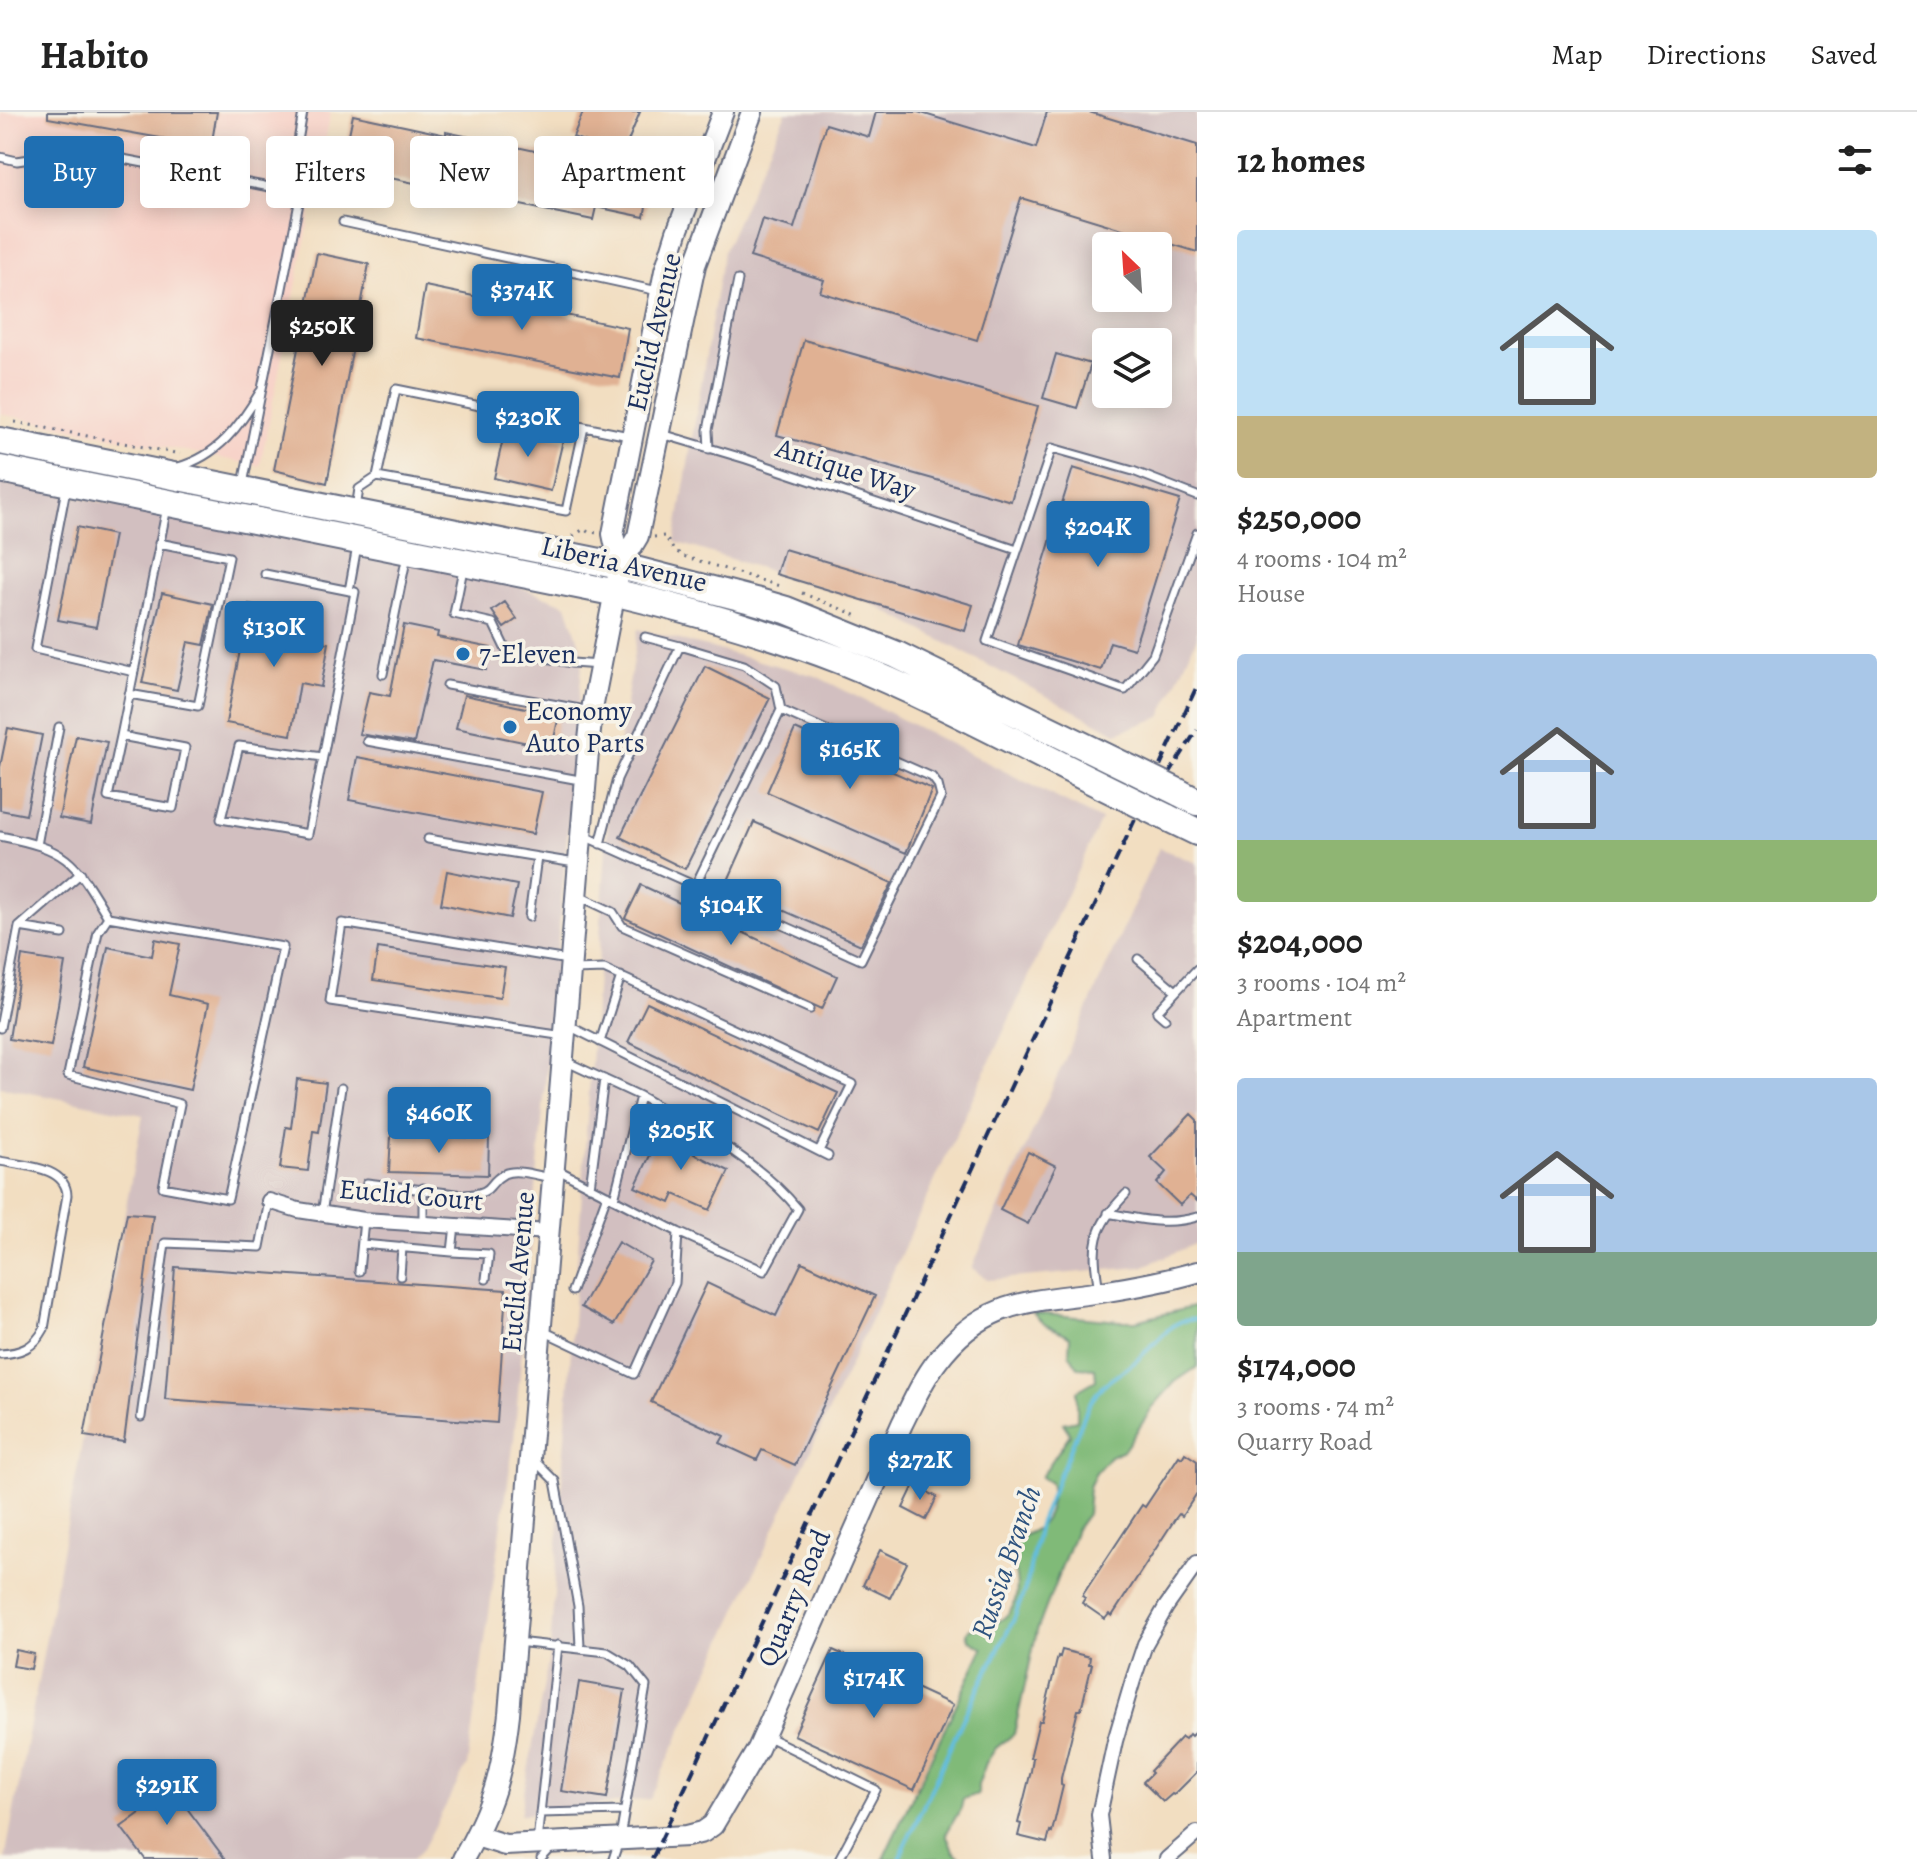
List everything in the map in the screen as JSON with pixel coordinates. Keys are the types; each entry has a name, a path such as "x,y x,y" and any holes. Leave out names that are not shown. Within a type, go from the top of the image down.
{"highway":[{"name":"Liberia Avenue","path":"5,431 157,473 620,566 786,610 897,655 1187,797"},
{"name":"Liberia Avenue","path":"0,469 617,593 701,614 841,661 905,689 1197,832"}],"street":[{"name":"Euclid Avenue","path":"476,1836 503,1765 577,895 580,864 591,840 586,781 592,711 620,566 613,534 660,292 677,232 723,112"},
{"name":"Euclid Avenue","path":"620,566 638,536 695,265 752,112"},
{"name":"Euclid Court","path":"269,1201 298,1210 364,1220 549,1232"},
{"name":"Quarry Road","path":"476,1836 505,1845 545,1848 620,1838 687,1836 703,1832 713,1825 720,1818 764,1735 902,1424 938,1360 969,1330 1011,1305 1041,1298 1100,1292 1197,1272"},
{"path":"1104,1859 1099,1815 1133,1680 1145,1644 1197,1563"},
{"path":"1167,1859 1197,1834"},
{"path":"463,1859 476,1836"}],"lane":[{"path":"299,136 303,112"},
{"path":"0,157 17,161 81,151 266,186"},
{"path":"242,490 298,208"},
{"path":"343,222 660,292"},
{"path":"709,449 708,430 738,280"},
{"path":"157,473 192,462 215,450 239,425 264,386"},
{"path":"377,477 396,389 631,437"},
{"path":"355,513 359,489 377,477 566,511 584,427"},
{"name":"Antique Way","path":"660,433 1017,550"},
{"path":"1197,496 1133,471 1052,448 987,641 1125,690 1153,655 1197,533"},
{"path":"68,483 35,649 134,672"},
{"path":"121,736 185,748 173,808 108,797 167,503"},
{"path":"349,591 357,541"},
{"path":"129,694 198,706 229,557 159,543"},
{"path":"383,674 407,551"},
{"path":"464,563 454,614 493,623 506,650 572,663 601,665"},
{"path":"265,574 355,592 323,757 308,834 221,819 239,746 323,757"},
{"path":"645,637 744,665 776,686 781,710 695,886"},
{"path":"680,646 591,840 861,960 941,797 938,785 932,777 781,710"},
{"path":"447,685 592,711"},
{"path":"37,845 59,727"},
{"path":"367,741 586,781"},
{"path":"0,836 37,845 63,856 81,873 108,917 283,947 228,1199 163,1187 180,1104 68,1075 98,932 108,917"},
{"path":"428,839 580,864"},
{"path":"529,917 537,857"},
{"path":"0,1028 19,927 81,873"},
{"path":"577,895 613,912 622,926 810,1009"},
{"path":"819,1151 852,1084 604,969 572,966 342,923 330,1001 567,1031 600,1042 828,1156"},
{"path":"19,927 63,934"},
{"path":"1138,959 1176,991"},
{"path":"1165,1019 1157,1012 1197,969"},
{"path":"600,1042 621,976"},
{"path":"367,1183 464,1195 480,1194 490,1189 502,1175 511,1172 554,1174 590,1187 764,1271 798,1209 783,1191 699,1129 640,1096 564,1061"},
{"path":"590,1187 604,1079"},
{"path":"322,1214 341,1088"},
{"path":"572,1291 611,1197 640,1096"},
{"path":"0,1161 53,1173 64,1182 67,1195 44,1329 23,1351 0,1354"},
{"path":"423,1188 423,1223"},
{"path":"1100,1292 1094,1243 1108,1213 1126,1194"},
{"path":"141,1417 165,1243 260,1247 269,1201"},
{"path":"1108,1213 1176,1223 1197,1217"},
{"path":"359,1271 364,1220"},
{"path":"452,1252 455,1225"},
{"path":"541,1331 634,1374 675,1283 678,1232"},
{"path":"362,1244 489,1254 486,1279"},
{"path":"400,1276 402,1247"},
{"path":"529,1455 555,1481 578,1606 580,1647"},
{"path":"515,1641 607,1652 630,1666 646,1686 620,1838 613,1859"},
{"path":"545,1848 540,1813 558,1645"},
{"path":"764,1735 876,1790 839,1859"},
{"path":"540,1813 624,1811"}],"path":[{"path":"5,431 186,456"}],"shaded area":[{"path":"0,112 331,112 326,136 266,136 266,208 312,208 260,466 0,414"},
{"path":"786,112 1197,112 1197,637 1161,717 1116,733 865,600 675,542 723,253"},
{"path":"0,483 488,575 567,605 583,654 514,1440 467,1765 423,1849 413,1859 5,1859 143,1115 0,1087"},
{"path":"638,629 816,676 1101,820 650,1799 520,1815 550,1651 609,806"},
{"path":"1159,848 1197,863 1197,1243 1142,1267 988,1280 972,1268"}],"green space":[{"path":"1197,1306 1197,1367 1175,1382 1156,1403 1124,1450 1110,1456 1096,1472 1089,1487 1087,1514 1076,1529 1037,1631 1014,1734 996,1748 986,1763 978,1794 963,1799 946,1834 953,1851 961,1859 883,1859 983,1648 969,1639 967,1633 970,1629 1000,1620 1012,1608 1017,1589 1011,1559 1013,1547 1045,1519 1050,1507 1051,1489 1050,1483 1041,1477 1070,1434 1063,1423 1077,1420 1077,1391 1096,1380 1095,1368 1078,1367 1069,1353 1070,1337 1046,1325 1033,1313 1136,1321"}],"building":[{"path":"48,112 217,112 213,136 149,136 48,118"},
{"path":"583,112 640,112 630,136 573,136"},
{"path":"876,112 918,112 1036,148 1047,112 1089,112 1197,145 1197,252 1172,244 1172,232 1132,232 1021,198 977,340 820,292 824,280 750,257 762,219 794,228 826,124 869,137"},
{"path":"353,115 446,135 446,132 465,136 410,136 410,182 394,179 394,136 349,136"},
{"path":"518,147 534,151 534,208 518,204"},
{"path":"535,208 596,208 593,220"},
{"path":"601,208 646,208 644,217"},
{"path":"317,253 369,264 327,483 274,470"},
{"path":"425,286 628,328 620,378 416,338"},
{"path":"804,340 1038,406 1011,501 777,435"},
{"path":"1056,354 1091,364 1077,408 1043,398"},
{"path":"506,426 563,440 551,491 494,478"},
{"path":"1073,468 1180,500 1134,649 1110,642 1101,670 1018,645"},
{"path":"77,527 114,535 96,627 58,620"},
{"path":"784,549 973,605 965,631 776,574"},
{"path":"162,593 213,604 204,645 188,642 177,690 142,683"},
{"name":"7-Eleven","path":"505,602 517,619 504,628 492,611"},
{"path":"249,604 313,616 309,639 329,643 321,687 300,683 291,735 226,723"},
{"path":"404,625 438,632 437,637 491,648 486,670 433,660 414,743 359,734 369,692 390,696"},
{"path":"705,666 770,698 685,869 620,837"},
{"path":"464,695 559,715 552,748 456,728"},
{"path":"8,728 42,735 26,815 0,810 0,767"},
{"path":"795,729 932,789 906,853 767,792"},
{"path":"76,736 107,742 91,824 59,818"},
{"path":"357,757 542,792 533,834 349,800"},
{"path":"754,822 892,883 861,945 726,885"},
{"path":"447,871 517,885 510,918 441,904"},
{"path":"641,885 837,976 822,1009 625,918"},
{"path":"155,939 180,944 169,995 208,1004 190,1090 83,1067 108,947 152,956"},
{"path":"378,948 505,967 500,998 373,980"},
{"path":"22,956 65,963 51,1046 9,1039"},
{"path":"647,1003 838,1093 819,1133 628,1042"},
{"path":"297,1079 326,1083 319,1132 313,1131 308,1171 280,1168 286,1127 291,1128"},
{"path":"1191,1114 1197,1120 1197,1201 1190,1195 1180,1205 1157,1183 1166,1172 1150,1157"},
{"path":"663,1128 699,1145 694,1154 729,1171 710,1210 674,1194 670,1203 635,1187"},
{"path":"391,1135 489,1138 488,1175 389,1172"},
{"path":"1028,1152 1056,1166 1028,1224 1000,1210"},
{"path":"127,1213 153,1215 124,1442 84,1436"},
{"path":"618,1242 651,1261 614,1325 581,1307"},
{"path":"802,1262 875,1296 795,1465 762,1450 757,1460 720,1443 724,1436 651,1402 707,1283 776,1316"},
{"path":"175,1267 506,1290 497,1423 165,1399"},
{"path":"1185,1453 1197,1461 1197,1493 1182,1516 1179,1514 1175,1519 1112,1616 1109,1614 1105,1619 1082,1603 1085,1598 1082,1596 1142,1505 1145,1507 1179,1456 1182,1458"},
{"path":"914,1485 937,1497 926,1520 903,1508"},
{"path":"880,1550 907,1563 890,1598 863,1585"},
{"path":"16,1650 34,1654 31,1669 13,1666"},
{"path":"833,1650 953,1705 914,1790 794,1735"},
{"path":"1062,1650 1090,1657 1089,1664 1092,1664 1047,1843 1018,1836 1021,1824 1018,1823 1039,1721 1042,1721"},
{"path":"579,1682 625,1690 607,1798 561,1791"},
{"path":"1197,1730 1197,1772 1163,1802 1143,1782 1182,1737 1185,1739"},
{"path":"162,1775 225,1859 145,1859 121,1827 140,1813 130,1799"}],"waterway":[{"name":"Russia Branch","path":"899,1859 964,1717 1014,1619 1027,1583 1039,1524 1089,1404 1102,1386 1135,1362 1172,1326 1197,1319"}],"railway":[{"path":"652,1859 1197,686"},
{"path":"1158,791 1197,730"}],"place":[{"name":"7-Eleven","path":"463,654"},
{"name":"Economy Auto Parts","path":"510,727"}]}
